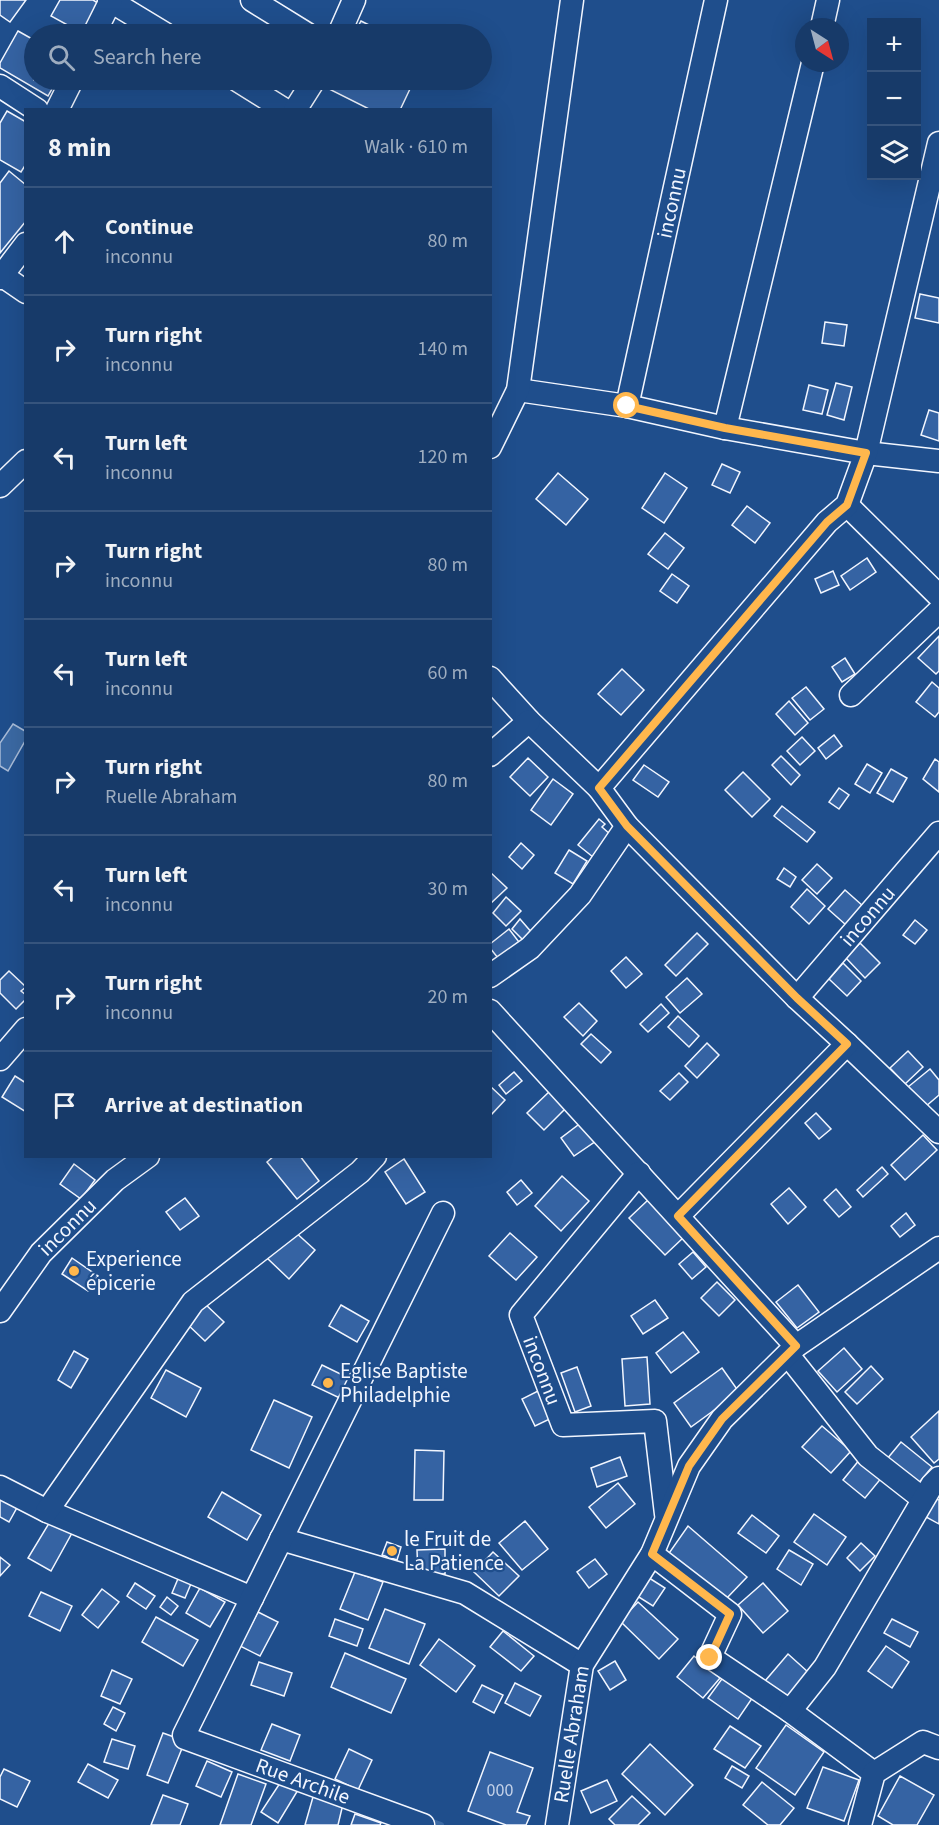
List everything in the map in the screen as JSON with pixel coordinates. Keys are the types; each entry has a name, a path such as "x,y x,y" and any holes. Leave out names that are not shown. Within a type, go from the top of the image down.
{"street":[{"path":"99,24 110,0 149,24"},
{"path":"252,0 291,24"},
{"path":"343,24 354,0"},
{"path":"492,443 518,390 572,0"},
{"name":"inconnu","path":"627,406 716,0"},
{"path":"824,18 828,0"},
{"path":"725,428 811,72"},
{"path":"0,86 34,108"},
{"path":"58,108 67,90"},
{"path":"253,90 282,108"},
{"path":"296,108 308,90"},
{"path":"599,788 827,522 847,505 866,453 939,143"},
{"path":"24,247 1,276 24,291"},
{"path":"518,390 627,406 725,428 866,453 939,461"},
{"path":"0,486 24,462"},
{"path":"847,505 939,596"},
{"path":"850,694 939,611"},
{"path":"492,680 529,721 599,788 627,826 797,998 939,1132"},
{"path":"492,753 529,721"},
{"path":"492,975 530,948 580,895 627,826"},
{"name":"inconnu","path":"797,998 939,833"},
{"path":"492,1013 678,1216 792,1350 868,1456 933,1488 825,1667 790,1711"},
{"path":"0,1059 24,1031"},
{"path":"678,1216 847,1044"},
{"name":"inconnu","path":"0,1311 40,1253 116,1180 145,1158"},
{"path":"47,1511 193,1302 360,1172 373,1158"},
{"name":"inconnu","path":"639,1173 521,1315 563,1425 654,1421 667,1517"},
{"path":"0,1487 47,1511 252,1598 443,1213"},
{"name":"Ruelle Abraham","path":"557,1825 582,1665 652,1554 689,1466 722,1419 792,1350 939,1248"},
{"path":"281,1539 465,1593 582,1665"},
{"path":"652,1554 730,1614 710,1658 790,1711 874,1773"},
{"name":"Rue Archile","path":"252,1598 184,1736 423,1825"},
{"path":"860,1825 874,1773 923,1742 939,1748"}],"water":[{"path":"13,724 24,730 24,743 8,771 0,766 0,743"}],"building":[{"path":"0,0 26,0 10,22 0,15"},
{"path":"60,0 93,0 98,3 87,24 66,24 51,16"},
{"path":"18,31 24,34 24,82 0,68 0,63"},
{"path":"38,90 51,90 48,96"},
{"path":"331,90 410,90 401,108 367,108"},
{"path":"7,111 24,121 24,167 21,172 0,160 0,123"},
{"path":"9,171 24,183 24,223 0,253 0,183"},
{"path":"920,294 939,298 939,323 915,318"},
{"path":"825,322 847,325 844,346 822,343"},
{"path":"836,383 852,387 844,420 827,415"},
{"path":"809,385 828,390 822,414 803,410"},
{"path":"929,410 939,413 939,441 921,435"},
{"path":"722,464 740,472 730,493 712,485"},
{"path":"558,473 588,499 566,525 536,499"},
{"path":"665,473 687,488 664,523 642,508"},
{"path":"747,506 770,523 755,543 732,525"},
{"path":"665,533 684,548 668,569 648,554"},
{"path":"867,558 876,572 850,590 841,576"},
{"path":"833,571 839,585 821,593 815,579"},
{"path":"672,574 689,586 677,603 660,591"},
{"path":"939,636 939,671 936,674 918,658"},
{"path":"845,658 855,674 842,682 832,667"},
{"path":"622,669 644,690 621,715 598,694"},
{"path":"932,682 939,688 939,712 935,717 916,702"},
{"path":"806,687 824,709 810,720 792,698"},
{"path":"789,701 808,723 795,735 776,714"},
{"path":"834,735 842,746 826,759 818,748"},
{"path":"802,737 815,751 800,765 787,751"},
{"path":"781,756 800,775 791,785 772,765"},
{"path":"528,758 548,777 530,796 510,777"},
{"path":"935,759 939,762 939,792 923,779"},
{"path":"867,764 882,773 870,793 855,784"},
{"path":"644,765 669,782 658,797 633,780"},
{"path":"891,769 907,778 893,802 877,793"},
{"path":"743,772 770,799 752,817 725,790"},
{"path":"553,779 573,794 551,825 531,810"},
{"path":"839,788 849,795 839,809 829,802"},
{"path":"782,806 815,832 807,842 774,816"},
{"path":"599,819 605,824 602,827 611,835 593,857 578,845"},
{"path":"521,843 534,855 522,869 509,857"},
{"path":"569,850 587,861 573,884 555,873"},
{"path":"817,864 832,878 817,894 802,880"},
{"path":"784,868 796,877 790,887 777,879"},
{"path":"492,874 507,888 492,902"},
{"path":"807,889 825,906 809,924 791,907"},
{"path":"845,890 863,906 846,925 828,909"},
{"path":"506,897 521,911 506,926 493,913"},
{"path":"520,919 533,934 525,942 512,929"},
{"path":"915,920 927,930 915,944 903,935"},
{"path":"509,929 519,942 498,958 492,950 492,942"},
{"path":"697,933 708,944 676,976 665,965"},
{"path":"860,943 880,963 865,978 846,958"},
{"path":"626,957 642,974 626,988 611,971"},
{"path":"843,963 861,981 847,996 829,979"},
{"path":"9,971 24,985 21,991 24,993 24,1001 16,1009 0,993 0,980"},
{"path":"687,978 702,994 680,1013 666,997"},
{"path":"579,1003 597,1021 583,1036 564,1017"},
{"path":"661,1004 669,1013 648,1032 640,1024"},
{"path":"678,1016 699,1036 689,1047 668,1027"},
{"path":"591,1034 611,1052 601,1063 581,1044"},
{"path":"707,1043 719,1055 697,1078 685,1066"},
{"path":"908,1051 923,1067 905,1084 890,1068"},
{"path":"930,1069 939,1080 939,1095 925,1107 908,1087"},
{"path":"514,1072 522,1081 506,1094 499,1085"},
{"path":"679,1073 688,1082 670,1100 660,1091"},
{"path":"15,1076 24,1082 24,1111 2,1097"},
{"path":"492,1088 505,1100 492,1114"},
{"path":"551,1090 567,1107 544,1130 527,1113"},
{"path":"816,1113 831,1129 819,1139 805,1123"},
{"path":"582,1122 596,1141 574,1156 561,1138"},
{"path":"923,1135 937,1150 905,1180 891,1165"},
{"path":"272,1158 302,1158 319,1181 297,1199 267,1162"},
{"path":"404,1159 425,1192 406,1204 385,1172"},
{"path":"74,1164 95,1180 81,1199 60,1184"},
{"path":"882,1167 888,1174 863,1197 857,1190"},
{"path":"562,1176 589,1201 561,1231 535,1206"},
{"path":"521,1180 532,1193 517,1205 507,1192"},
{"path":"789,1188 806,1207 788,1224 771,1204"},
{"path":"836,1189 851,1207 839,1217 824,1200"},
{"path":"185,1198 199,1216 180,1230 166,1212"},
{"path":"648,1200 684,1237 665,1255 629,1218"},
{"path":"906,1213 915,1225 900,1237 891,1226"},
{"path":"293,1230 315,1250 289,1279 267,1258"},
{"path":"510,1233 537,1257 516,1280 489,1256"},
{"path":"693,1252 706,1267 692,1279 679,1264"},
{"path":"72,1258 98,1276 88,1291 62,1274"},
{"path":"717,1282 735,1300 719,1316 701,1298"},
{"path":"798,1285 819,1312 797,1328 776,1302"},
{"path":"655,1300 668,1318 643,1334 631,1316"},
{"path":"204,1303 224,1322 205,1341 185,1322"},
{"path":"341,1305 369,1321 357,1342 329,1326"},
{"path":"683,1332 699,1352 671,1373 656,1353"},
{"path":"844,1348 862,1369 837,1392 818,1371"},
{"path":"74,1351 88,1359 71,1388 58,1380"},
{"path":"647,1357 650,1404 625,1406 622,1359"},
{"path":"322,1365 355,1381 346,1401 312,1385"},
{"path":"871,1366 883,1379 857,1404 845,1392"},
{"path":"577,1367 591,1406 575,1412 561,1373"},
{"path":"722,1368 739,1392 691,1427 674,1403"},
{"path":"166,1370 201,1388 186,1417 151,1398"},
{"path":"540,1390 554,1417 535,1426 522,1399"},
{"path":"274,1400 312,1417 289,1468 251,1450"},
{"path":"939,1411 939,1459 934,1463 911,1437"},
{"path":"822,1426 851,1451 831,1473 802,1447"},
{"path":"901,1442 932,1467 918,1484 887,1459"},
{"path":"415,1450 444,1451 443,1500 414,1500"},
{"path":"620,1457 627,1476 597,1487 591,1468"},
{"path":"860,1459 883,1476 865,1498 843,1480"},
{"path":"618,1483 635,1504 606,1528 589,1507"},
{"path":"222,1492 261,1515 247,1540 208,1517"},
{"path":"0,1494 19,1504 9,1522 0,1517"},
{"path":"935,1498 939,1500 939,1524 926,1517"},
{"path":"814,1514 846,1537 827,1565 794,1542"},
{"path":"752,1515 779,1536 766,1553 738,1533"},
{"path":"51,1520 72,1533 51,1571 28,1558"},
{"path":"525,1521 548,1549 522,1570 499,1543"},
{"path":"688,1526 747,1577 725,1600 667,1556"},
{"path":"387,1542 401,1547 397,1560 382,1555"},
{"path":"861,1543 875,1556 860,1571 847,1558"},
{"path":"445,1549 445,1574 418,1574 417,1550"},
{"path":"789,1550 813,1564 801,1585 777,1569"},
{"path":"493,1552 519,1576 499,1596 474,1572"},
{"path":"0,1557 10,1565 0,1576"},
{"path":"595,1559 607,1574 589,1588 577,1572"},
{"path":"355,1572 383,1582 368,1620 340,1609"},
{"path":"180,1574 193,1579 185,1598 172,1593"},
{"path":"646,1576 665,1588 653,1606 634,1594"},
{"path":"135,1583 155,1596 146,1609 127,1596"},
{"path":"763,1583 788,1611 763,1633 738,1605"},
{"path":"200,1588 225,1602 210,1627 186,1613"},
{"path":"102,1589 119,1602 98,1628 82,1615"},
{"path":"41,1592 72,1606 60,1631 29,1616"},
{"path":"167,1597 178,1606 171,1615 160,1607"},
{"path":"638,1602 678,1639 659,1659 620,1621"},
{"path":"385,1609 425,1624 409,1664 369,1648"},
{"path":"258,1612 278,1622 260,1656 240,1646"},
{"path":"156,1617 198,1640 183,1666 142,1642"},
{"path":"335,1619 363,1629 357,1646 329,1636"},
{"path":"892,1619 918,1632 910,1647 884,1633"},
{"path":"503,1631 534,1656 521,1671 490,1647"},
{"path":"439,1639 475,1666 456,1692 420,1665"},
{"path":"886,1646 909,1662 892,1688 868,1671"},
{"path":"345,1653 406,1679 391,1713 331,1687"},
{"path":"788,1654 808,1672 785,1699 765,1681"},
{"path":"694,1656 720,1678 703,1698 677,1677"},
{"path":"615,1661 626,1680 610,1690 598,1671"},
{"path":"259,1662 292,1673 284,1696 251,1685"},
{"path":"112,1670 132,1679 120,1704 101,1696"},
{"path":"724,1676 753,1697 738,1719 708,1698"},
{"path":"515,1683 541,1696 530,1716 505,1703"},
{"path":"482,1685 503,1695 494,1713 473,1702"},
{"path":"113,1707 125,1713 116,1731 104,1724"},
{"path":"272,1724 300,1735 290,1761 261,1750"},
{"path":"786,1725 824,1752 795,1795 756,1768"},
{"path":"730,1726 761,1746 745,1768 714,1749"},
{"path":"163,1733 185,1741 168,1783 147,1775"},
{"path":"112,1739 135,1746 128,1769 104,1762"},
{"path":"650,1744 693,1785 665,1815 622,1774"},
{"path":"349,1749 372,1760 358,1790 335,1779"},
{"path":"490,1752 533,1768 517,1812 530,1816 526,1825 506,1825 468,1811"},
{"path":"207,1761 232,1772 221,1797 196,1786"},
{"path":"88,1764 118,1780 108,1798 78,1782"},
{"path":"732,1766 749,1776 742,1788 725,1778"},
{"path":"823,1767 859,1780 844,1821 807,1808"},
{"path":"4,1769 30,1781 17,1807 0,1799 0,1777"},
{"path":"238,1774 266,1784 251,1825 220,1825"},
{"path":"900,1776 934,1795 917,1825 893,1825 878,1816"},
{"path":"282,1780 298,1790 278,1823 261,1812"},
{"path":"607,1780 617,1801 591,1813 581,1791"},
{"path":"762,1782 794,1808 780,1825 768,1825 743,1805"},
{"path":"163,1795 188,1804 180,1825 151,1825"},
{"path":"632,1796 650,1813 638,1825 615,1825 609,1819"},
{"path":"313,1797 343,1804 338,1825 305,1825"},
{"path":"355,1814 381,1823 380,1825 351,1825"}],"waterway":[{"path":"427,1820 441,1825"}],"place":[{"name":"Experience épicerie","path":"74,1271"},
{"name":"Eglise Baptiste Philadelphie","path":"328,1383"},
{"name":"le Fruit de La Patience","path":"392,1551"}],"route":[{"path":"627,406 725,428 866,453 847,505 827,522 599,788 627,826 797,998 847,1044 678,1216 796,1346 722,1419 689,1466 652,1554 730,1614 710,1658"}]}
